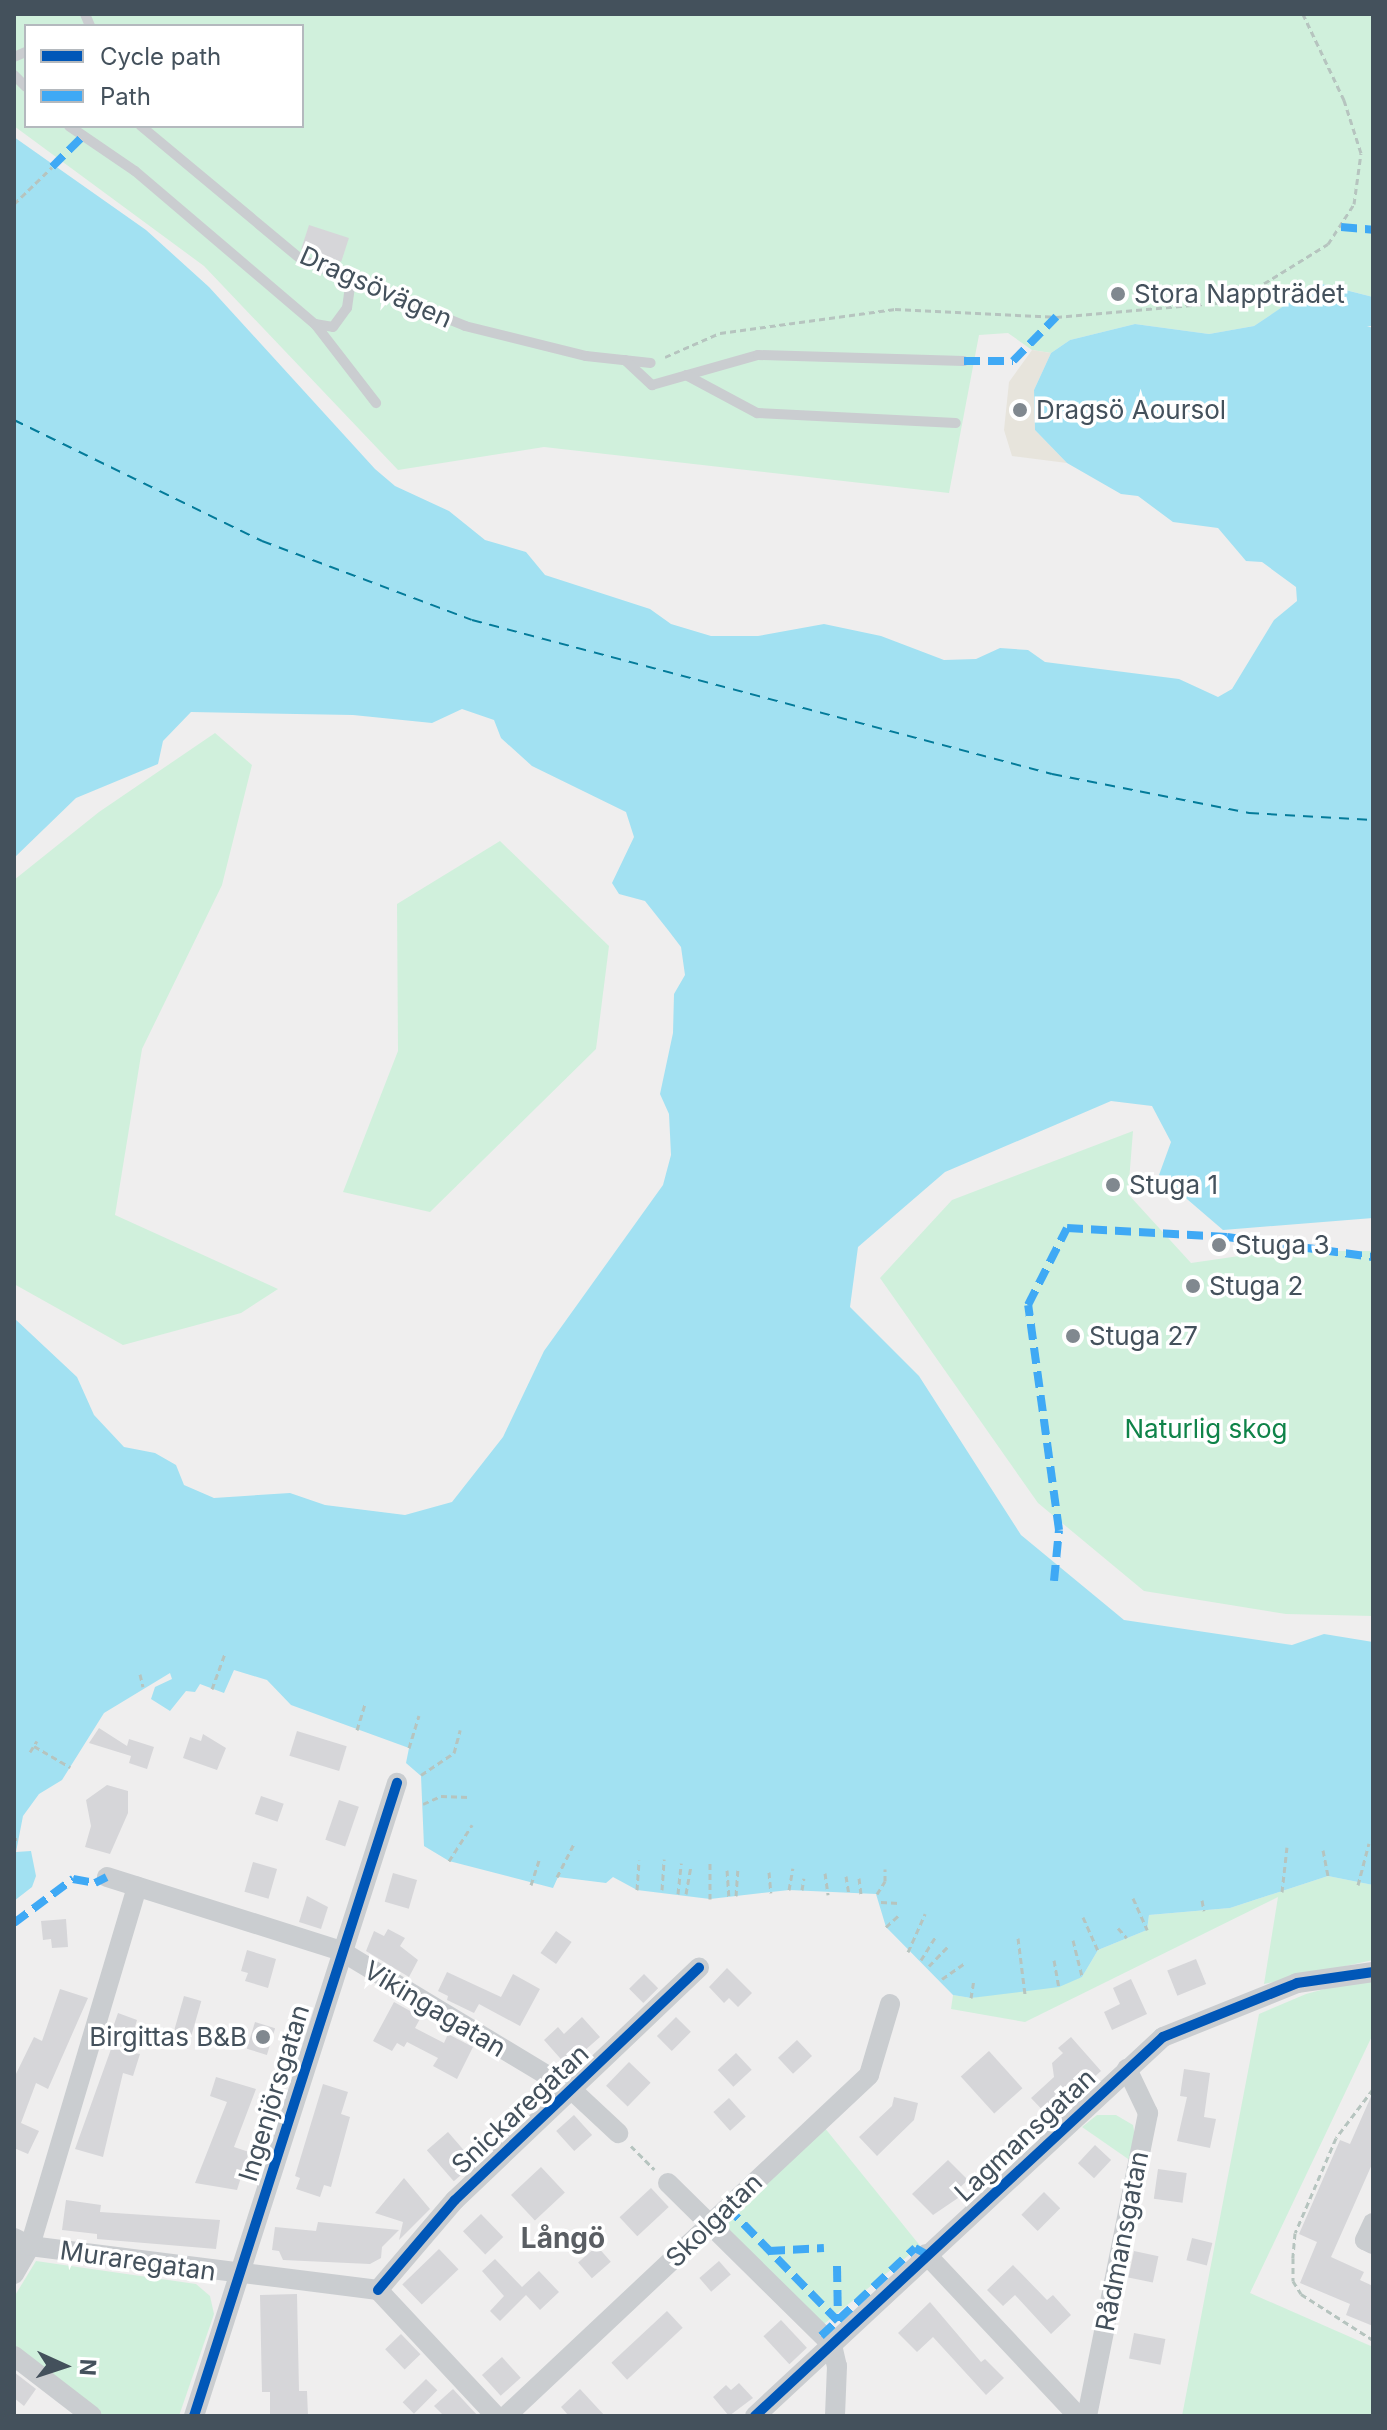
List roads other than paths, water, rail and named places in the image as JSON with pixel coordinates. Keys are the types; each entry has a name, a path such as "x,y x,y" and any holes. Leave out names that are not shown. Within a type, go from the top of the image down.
{"street":[{"name":"Ingenjörsgatan","path":"199,2414 341,1951 397,1783"},
{"name":"Vikingagatan","path":"107,1877 341,1951 573,2091 618,2133"},
{"path":"14,2274 137,1887"},
{"name":"Snickaregatan","path":"378,2290 455,2200 699,1968"},
{"name":"Lagmansgatan","path":"755,2416 1163,2037 1297,1983 1373,1972"},
{"name":"Skolgatan","path":"506,2416 869,2075 890,2004"},
{"name":"Rådmansgatan","path":"1087,2416 1148,2113 1127,2069"},
{"path":"668,2183 832,2345 837,2366 835,2416"},
{"path":"1373,2223 1365,2240 1373,2244"},
{"name":"Muraregatan","path":"22,2242 241,2275 378,2290"},
{"path":"926,2254 1078,2416"},
{"path":"378,2290 496,2416"},
{"path":"14,2356 92,2416"}],"lane":[{"path":"72,128 135,171 315,324 376,403"},
{"name":"Dragsövägen","path":"143,128 302,260 465,326 586,356 651,363"},
{"path":"315,324 333,327 347,308 351,280"},
{"path":"625,360 652,385 758,355 964,361"},
{"path":"686,375 757,413 956,423"}],"water":[{"path":"14,137 146,230 209,287 375,469 395,486 449,511 485,540 526,552 545,575 650,609 671,624 711,636 758,636 824,624 881,636 944,660 976,659 1000,648 1028,650 1045,662 1179,679 1218,697 1232,689 1274,620 1297,601 1296,587 1262,562 1246,561 1218,528 1173,522 1138,496 1121,494 1067,463 1035,430 1034,390 1051,353 1070,340 1135,324 1209,334 1254,326 1318,283 1373,297 1373,326 1367,326 1373,328 1373,1218 1223,1230 1159,1175 1171,1142 1152,1106 1111,1101 945,1172 858,1247 850,1307 919,1376 1021,1535 1124,1620 1292,1645 1324,1634 1373,1642 1373,1885 1328,1876 1230,1908 1149,1915 1147,1930 1098,1950 1082,1977 1059,1987 971,1998 953,1995 886,1927 876,1894 789,1890 710,1899 637,1890 613,1877 606,1883 558,1877 553,1888 449,1861 424,1846 421,1776 406,1763 409,1748 291,1705 267,1680 234,1670 224,1693 200,1684 195,1692 186,1691 170,1711 151,1699 155,1687 172,1679 170,1673 104,1713 62,1780 39,1794 23,1816 16,1852 31,1851 36,1876 32,1887 14,1901 14,1318 77,1377 94,1415 124,1447 155,1453 176,1465 184,1485 214,1498 290,1493 325,1505 405,1515 452,1502 503,1437 544,1351 663,1185 671,1155 669,1114 660,1094 673,1033 674,994 685,975 681,947 645,901 619,894 612,883 634,837 626,812 532,766 501,738 494,720 462,709 432,723 353,715 191,712 163,741 158,764 76,798 14,858"}],"place":[{"name":"Stora Nappträdet","path":"1118,294"},
{"name":"Dragsö Aoursol","path":"1020,410"},
{"name":"Stuga 1","path":"1113,1185"},
{"name":"Stuga 3","path":"1219,1245"},
{"name":"Stuga 2","path":"1193,1286"},
{"name":"Stuga 27","path":"1073,1336"},
{"name":"Birgittas B&B","path":"263,2037"}],"district":[{"name":"Långö","path":"563,2238"}],"park label":[{"name":"Naturlig skog","path":"1206,1429"}]}
